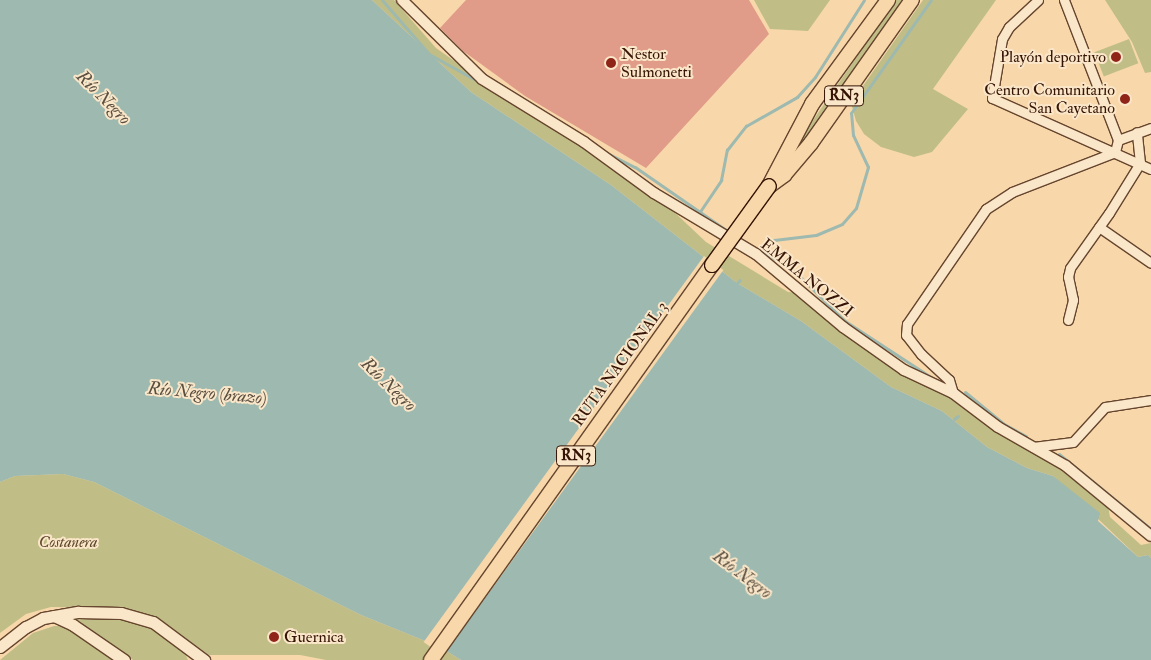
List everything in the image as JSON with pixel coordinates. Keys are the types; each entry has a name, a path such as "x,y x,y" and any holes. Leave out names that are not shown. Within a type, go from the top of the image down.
{"highway":[{"name":"RN3","path":"769,186 812,104 888,0"},
{"name":"RN3","path":"769,186 784,175 811,142 912,0"},
{"name":"RUTA NACIONAL 3","path":"431,660 769,186"}],"main road":[{"path":"0,647 34,622 78,612 137,616 170,631 204,660"},
{"path":"54,616 73,625 124,660"}],"street":[{"name":"EMMA NOZZI","path":"402,0 482,80 584,142 654,193 756,254 843,327 904,370 953,393 998,427 1066,466 1151,536"},
{"path":"1038,0 1009,27 1002,39 992,98 1140,163 1151,170"},
{"path":"1064,0 1118,140 1115,152"},
{"path":"1118,140 1151,128"},
{"path":"1068,320 1073,300 1068,277 1070,268 1140,163 1137,132"},
{"path":"953,393 949,380 921,354 906,335 912,314 986,209 998,199 1115,152"},
{"path":"1099,227 1151,263"},
{"path":"1032,447 1073,442 1105,407 1151,400"}],"green space":[{"path":"372,0 394,0 436,48 530,114 654,193 706,242 788,292 800,293 840,331 902,374 956,400 1064,470 1108,506 1110,517 1141,545 1151,543 1151,558 1148,555 1138,557 1053,476 1027,468 987,447 942,411 891,387 801,321 737,283 611,185 471,92"},
{"path":"754,0 830,0 808,31 770,29"},
{"path":"896,0 904,0 806,140 802,144 798,142"},
{"path":"923,0 996,0 933,89 968,109 932,152 914,157 881,147 864,134 856,121 851,103"},
{"path":"1105,0 1151,0 1151,72 1145,73 1132,42"},
{"name":"Playón deportivo","path":"1129,39 1138,63 1104,77 1094,52"},
{"name":"Costanera","path":"63,474 94,482 361,615 440,647 461,660 326,660 300,655 209,655 156,618 121,608 51,607 26,614 0,633 0,482 15,476"},
{"path":"76,618 121,618 147,624 183,649 188,660 133,660 97,637"},
{"path":"54,626 65,626 114,660 0,660 33,633"}],"water":[{"path":"0,0 372,0 471,92 611,185 737,283 801,321 891,387 942,411 987,447 1027,468 1053,476 1100,513 1098,521 1138,557 1148,555 1151,558 1151,660 461,660 440,647 361,615 94,482 63,474 15,476 0,482"}],"pier":[{"path":"704,256 723,270 443,656 424,642"}],"building":[{"name":"Nestor Sulmonetti","path":"466,0 749,0 769,34 646,168 525,96 463,51 440,28"}],"waterway":[{"path":"382,0 429,54 479,82"},
{"path":"699,213 721,180 727,150 746,126 797,97 815,77 864,0"},
{"path":"761,252 774,240 816,235 842,224 856,208 868,167 853,135 851,113 931,0"},
{"path":"607,153 635,167 726,230"},
{"path":"759,250 791,268 845,321 934,379"},
{"path":"737,283 740,280"},
{"path":"965,392 1004,424 1026,436"},
{"path":"954,419 958,416"},
{"path":"1059,454 1151,529"}],"place":[{"name":"Playón deportivo","path":"1116,57"},
{"name":"Nestor Sulmonetti","path":"611,63"},
{"name":"Centro Comunitario San Cayetano","path":"1125,99"},
{"name":"Guernica","path":"274,637"}],"water label":[{"name":"Río Negro","path":"103,98"},
{"name":"Río Negro","path":"388,385"},
{"name":"Río Negro (brazo)","path":"207,394"},
{"name":"Río Negro","path":"742,575"}]}
